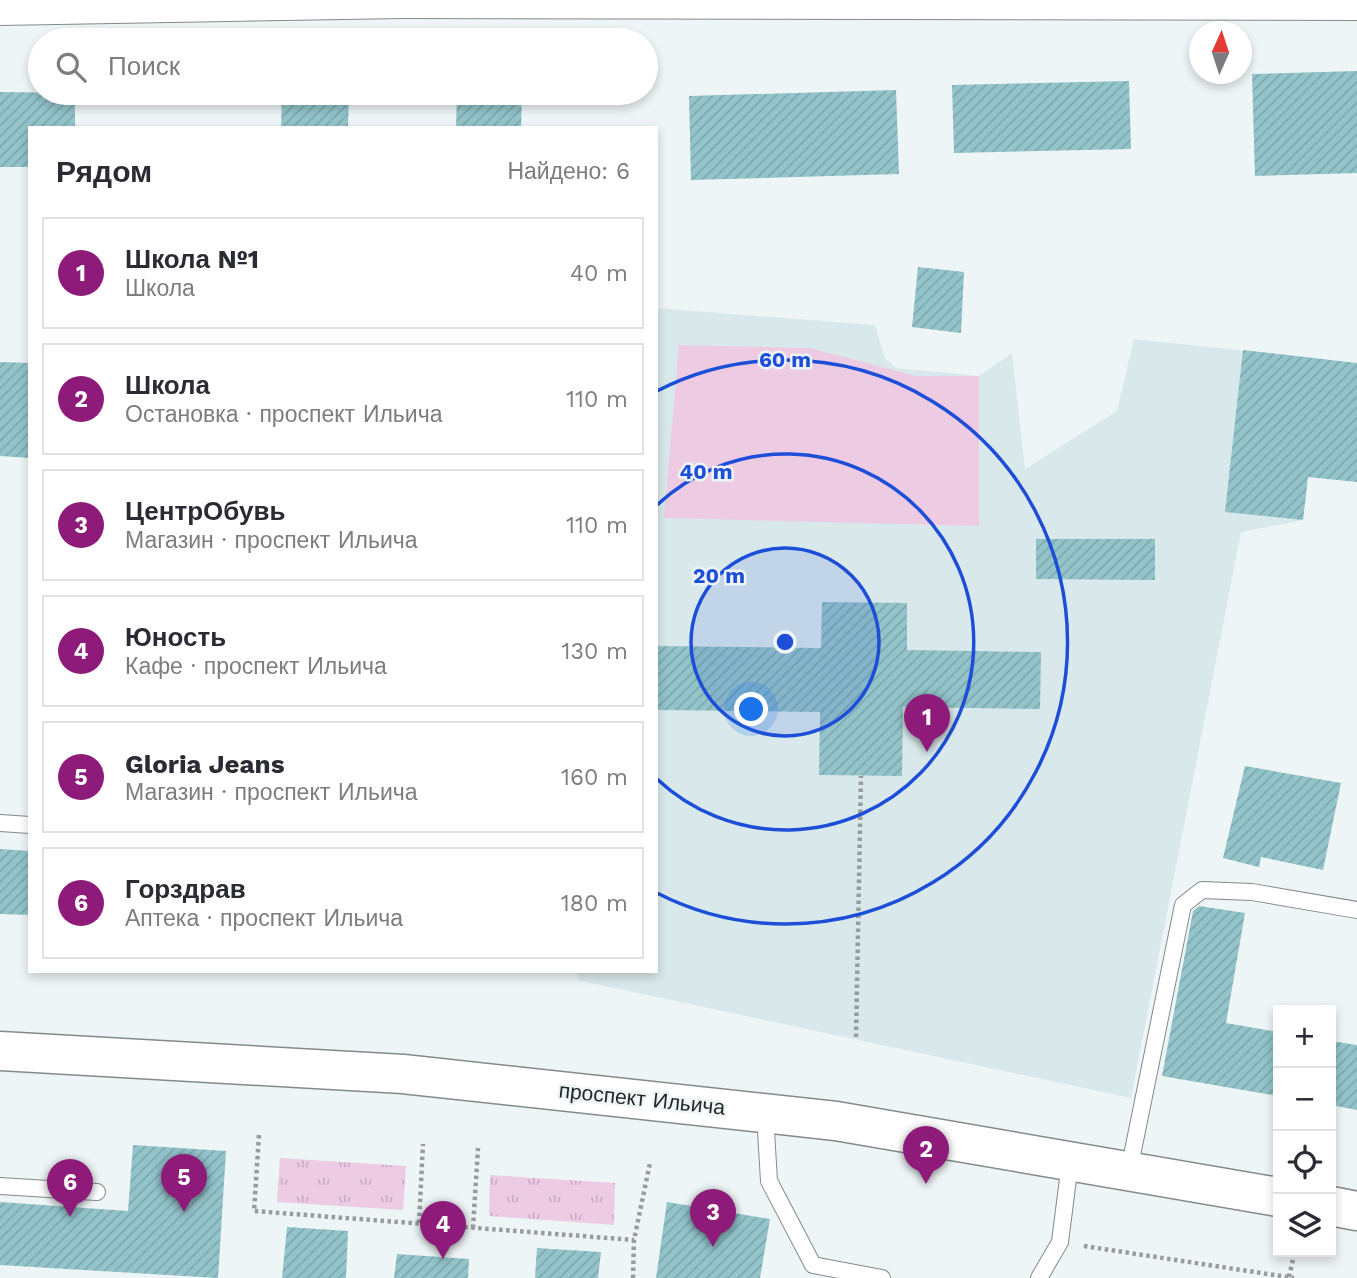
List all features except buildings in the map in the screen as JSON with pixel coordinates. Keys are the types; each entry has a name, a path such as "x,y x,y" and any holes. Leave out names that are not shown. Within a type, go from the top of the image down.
{"street":[{"path":"0,10 402,1 1241,2 1357,5"},
{"name":"проспект Ильича","path":"0,1051 403,1074 765,1112 836,1121 1273,1196"},
{"path":"1336,1207 1357,1211"}],"lane":[{"path":"0,823 28,825"},
{"path":"1129,1170 1183,905 1202,890 1252,892 1357,910"},
{"path":"765,1112 769,1181 813,1265 882,1278"},
{"path":"1039,1278 1060,1242 1070,1163"},
{"path":"0,1186 97,1192"}],"path":[{"path":"856,1037 861,776"},
{"path":"259,1135 254,1211 634,1240"},
{"path":"419,1223 423,1144"},
{"path":"473,1228 478,1148"},
{"path":"633,1278 634,1240 650,1163"},
{"path":"1060,1242 1291,1278 1294,1257"}],"shaded area":[{"path":"658,308 875,325 885,358 896,368 979,376 1012,353 1025,469 1117,411 1134,339 1321,359 1303,520 1241,532 1131,1098 577,980 578,973 658,973"}],"green space":[{"path":"679,345 810,348 916,376 979,376 979,526 664,518"},
{"path":"280,1158 406,1166 403,1210 277,1202"},
{"path":"490,1175 615,1183 614,1225 489,1216"}],"place":[{"name":"Школа №1","path":"927,752"},
{"name":"Школа","path":"926,1184"},
{"name":"Gloria Jeans","path":"184,1212"},
{"name":"Горздрав","path":"70,1217"},
{"name":"ЦентрОбувь","path":"713,1247"},
{"name":"Юность","path":"443,1259"}]}
